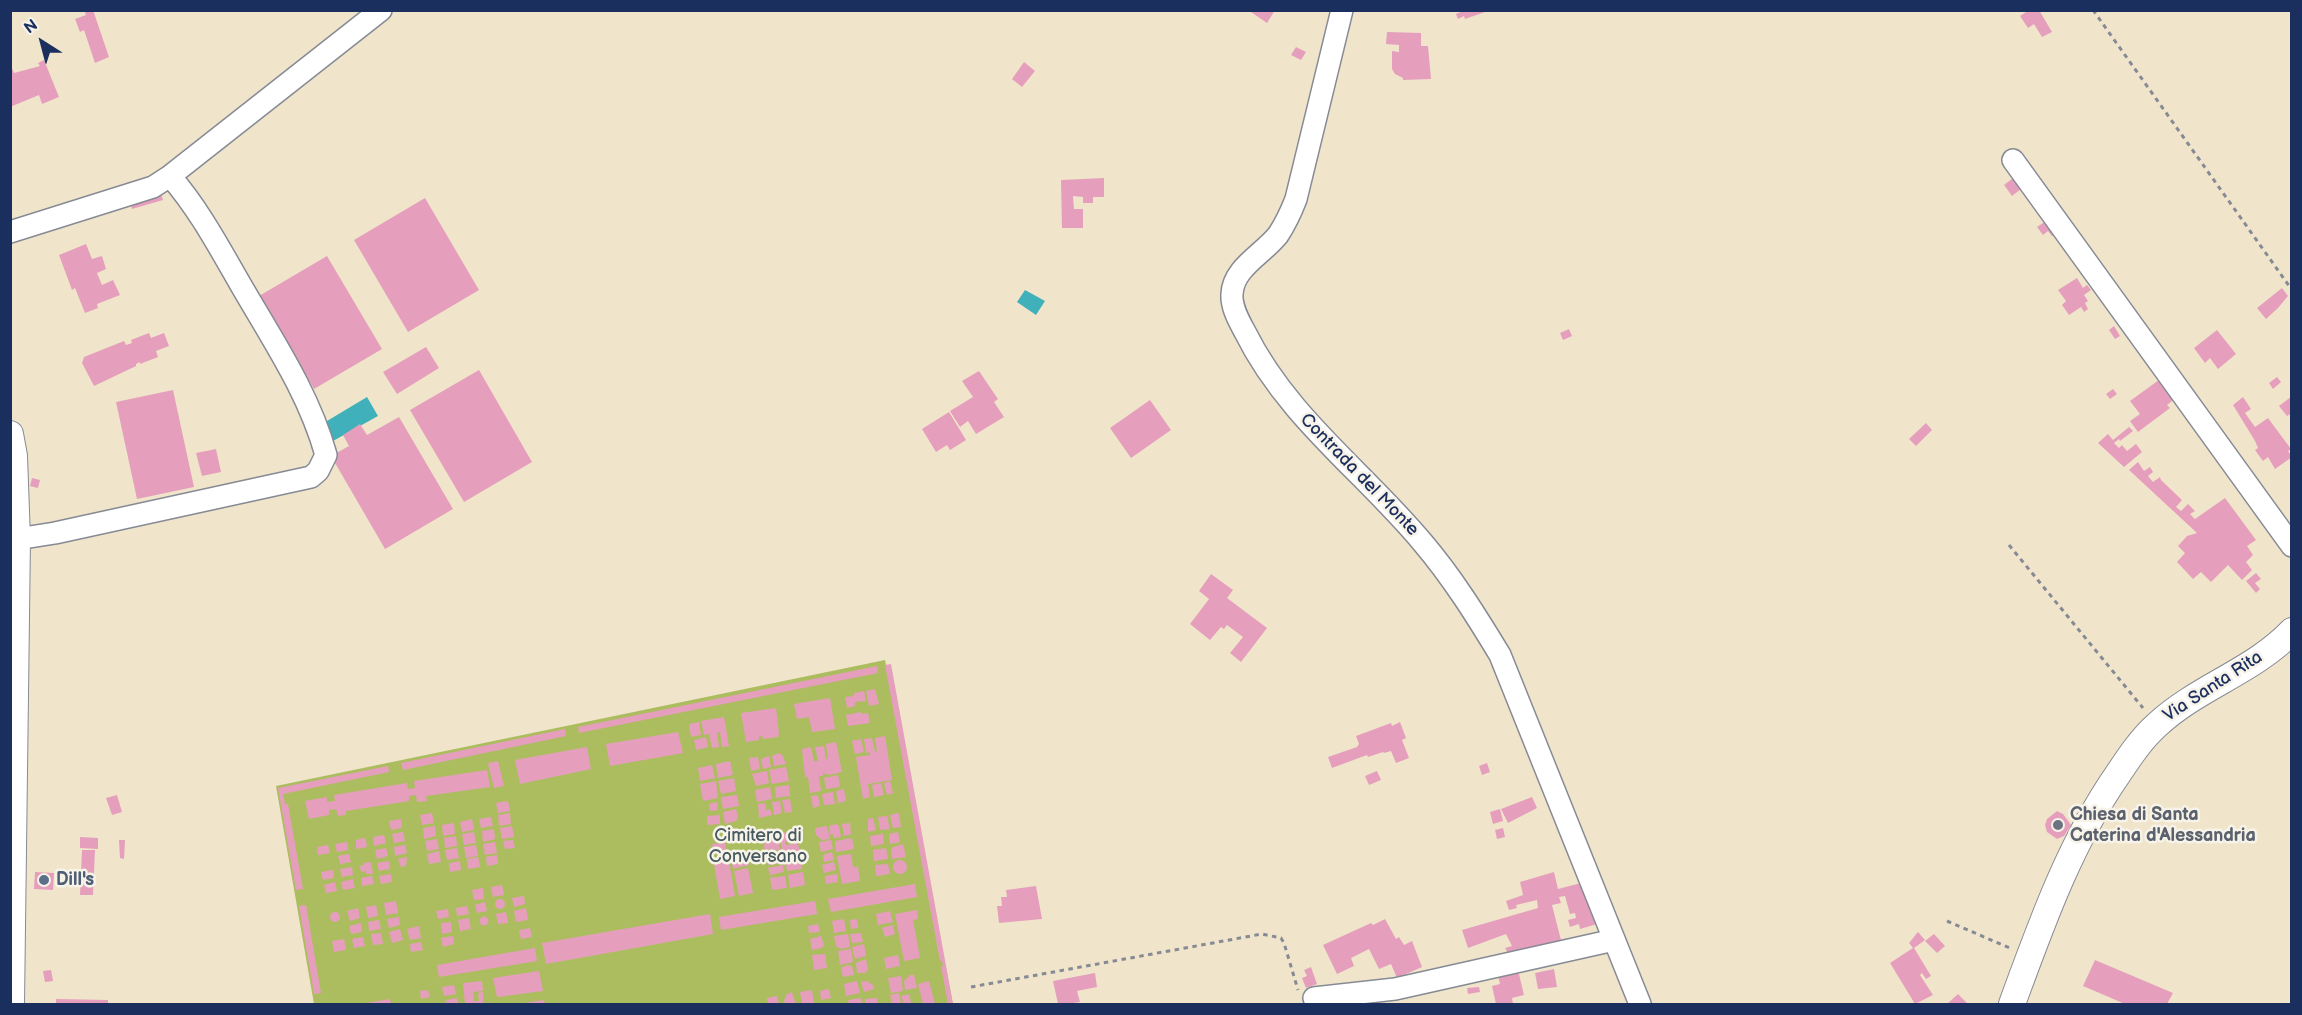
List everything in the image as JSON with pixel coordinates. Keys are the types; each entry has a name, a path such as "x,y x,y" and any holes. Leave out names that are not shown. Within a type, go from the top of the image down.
{"street":[{"path":"10,231 153,187 381,10"},
{"name":"Contrada del Monte","path":"1342,10 1296,199 1289,219 1276,237 1234,281 1231,296 1236,314 1265,369 1283,393 1336,451 1397,512 1425,545 1500,655 1640,1005"},
{"path":"2013,160 2292,546"},
{"path":"17,539 311,477 318,471 326,455 319,428 305,394 196,209 170,176"},
{"path":"10,434 14,456 17,539 12,724 11,1005"},
{"name":"Via Santa Rita","path":"2012,1005 2029,957 2086,825 2131,754 2156,725 2177,708 2262,656 2292,631"},
{"path":"1314,998 1395,989 1614,940"}],"path":[{"path":"2092,10 2292,290"},
{"path":"2009,545 2156,725"},
{"path":"1947,921 2029,957"},
{"path":"971,987 1262,934 1281,938 1297,987 1305,998 1314,998"}],"green space":[{"name":"Cimitero di Conversano","path":"885,660 953,1004 314,1004 276,786"}],"water":[{"path":"1025,290 1045,301 1036,315 1017,302"},
{"path":"367,397 378,416 333,441 322,424"}],"building":[{"path":"84,10 93,10 109,57 95,63 84,30 80,32 75,19 86,15"},
{"path":"1248,10 1275,10 1267,23"},
{"path":"1465,10 1488,11 1465,19 1464,16 1458,19 1456,14"},
{"path":"2029,10 2039,10 2052,32 2042,37 2034,24 2028,28 2020,16"},
{"path":"1387,32 1421,33 1421,46 1428,46 1431,79 1403,80 1395,74 1392,69 1392,51 1399,52 1399,45 1386,44"},
{"path":"1296,47 1306,52 1301,60 1291,55"},
{"path":"44,60 59,97 42,104 39,95 10,107 10,64 14,73 40,66 38,63"},
{"path":"1024,62 1035,71 1022,87 1012,79"},
{"path":"1104,178 1104,197 1093,197 1093,203 1083,203 1083,197 1073,196 1074,209 1083,209 1083,228 1062,228 1061,180"},
{"path":"2013,178 2021,189 2012,196 2004,185"},
{"path":"160,190 163,200 132,209 129,198"},
{"path":"425,198 479,290 408,332 354,240"},
{"path":"2046,221 2055,234 2052,236 2048,231 2043,235 2037,227"},
{"path":"86,244 92,259 102,256 106,269 97,273 102,285 113,280 120,295 97,304 98,308 85,313 75,288 72,290 59,255"},
{"path":"327,256 382,349 314,389 259,296"},
{"path":"2077,278 2083,288 2087,285 2091,290 2084,295 2088,301 2085,303 2088,309 2084,312 2081,307 2069,315 2062,305 2066,301 2058,290"},
{"path":"2282,288 2288,296 2266,319 2257,308"},
{"path":"2114,326 2120,336 2115,339 2109,330"},
{"path":"1569,329 1572,336 1563,340 1560,333"},
{"path":"2217,330 2236,354 2218,369 2210,358 2205,363 2194,348"},
{"path":"149,333 151,338 164,333 169,346 156,351 158,357 140,364 140,362 94,386 82,363 84,357 124,341 126,345 132,343 131,340"},
{"path":"426,347 439,368 397,394 383,372"},
{"path":"479,370 532,462 464,502 410,410"},
{"path":"979,371 998,399 994,402 1004,417 976,434 968,421 960,427 950,411 973,397 962,381"},
{"path":"2163,377 2177,397 2167,405 2170,408 2138,432 2130,421 2140,414 2130,401"},
{"path":"2277,377 2281,382 2273,389 2269,383"},
{"path":"2113,389 2117,394 2110,399 2106,394"},
{"path":"173,390 194,487 137,499 116,402"},
{"path":"2292,396 2292,413 2287,416 2279,406"},
{"path":"2243,397 2251,409 2245,413 2255,427 2268,418 2291,449 2288,451 2292,457 2275,469 2268,457 2263,461 2255,450 2258,448 2255,441 2233,405"},
{"path":"1150,400 1171,430 1131,458 1110,428"},
{"path":"949,412 966,440 950,450 947,445 936,452 922,429"},
{"path":"399,417 453,509 385,549 331,456 349,446 343,435 360,424 367,435"},
{"path":"1926,423 1932,430 1916,446 1909,439"},
{"path":"2129,427 2133,431 2114,443 2119,448 2122,445 2127,451 2136,444 2142,452 2124,467 2098,443 2108,434 2113,440"},
{"path":"216,449 221,472 202,476 196,453"},
{"path":"2138,462 2144,471 2150,467 2153,472 2148,476 2153,482 2160,477 2182,500 2176,507 2181,511 2188,504 2195,511 2190,514 2195,519 2225,498 2256,540 2247,546 2253,555 2246,562 2252,570 2242,580 2228,565 2211,582 2201,572 2193,579 2177,562 2185,553 2178,546 2187,536 2197,533 2129,470"},
{"path":"32,478 40,480 38,488 30,486"},
{"path":"2256,573 2261,579 2255,583 2260,589 2256,593 2246,581"},
{"path":"1211,574 1233,590 1227,598 1267,628 1241,662 1230,653 1243,637 1227,625 1224,629 1221,627 1210,640 1190,624 1209,599 1199,591"},
{"path":"891,664 953,1004 948,1004 941,966 943,966 940,961 885,665"},
{"path":"877,666 878,673 579,733 578,727"},
{"path":"875,689 879,704 869,706 866,691"},
{"path":"864,691 866,701 855,702 855,706 847,708 845,697"},
{"path":"830,698 835,729 812,732 809,717 797,719 794,704"},
{"path":"776,708 778,737 763,739 759,736 759,740 746,742 741,713"},
{"path":"861,712 862,714 868,713 870,723 848,726 846,715"},
{"path":"724,717 729,746 722,747 720,732 717,733 719,747 712,748 709,734 704,735 701,721"},
{"path":"699,722 701,735 691,737 689,724"},
{"path":"1400,722 1406,738 1402,740 1409,758 1396,763 1391,751 1383,752 1368,757 1367,755 1332,768 1328,757 1357,747 1359,744 1356,736"},
{"path":"565,729 566,736 403,770 401,763"},
{"path":"678,732 683,753 610,766 606,744"},
{"path":"885,736 892,780 868,784 870,797 863,799 856,757 870,755 870,752 866,753 864,739 872,738 875,752 877,751 875,738"},
{"path":"706,737 708,747 696,750 694,740"},
{"path":"861,739 864,752 855,754 852,741"},
{"path":"836,742 842,772 829,775 823,773 823,776 819,776 821,791 810,793 808,777 805,777 802,749 811,747 814,761 818,761 815,747 824,746 826,759 828,759 826,744"},
{"path":"587,747 591,769 520,784 515,760"},
{"path":"779,753 786,764 774,766 772,756"},
{"path":"769,756 771,767 763,769 761,759"},
{"path":"758,757 760,769 751,771 749,758"},
{"path":"498,761 504,786 494,788 488,763"},
{"path":"730,761 733,775 718,778 716,764"},
{"path":"1487,763 1490,772 1482,775 1479,766"},
{"path":"712,765 715,778 700,781 698,768"},
{"path":"388,766 389,772 283,794 285,804 288,804 303,889 296,890 278,788"},
{"path":"786,767 789,781 772,784 769,770"},
{"path":"487,770 490,787 426,796 427,801 417,802 416,795 409,796 409,801 346,811 346,815 338,816 336,809 329,810 329,815 309,819 305,801 327,797 327,802 335,801 334,795 407,783 408,789 415,788 414,781"},
{"path":"767,771 769,783 756,786 752,774"},
{"path":"1377,771 1381,780 1369,785 1365,776"},
{"path":"838,775 840,787 826,789 824,778"},
{"path":"734,778 736,791 721,794 718,781"},
{"path":"716,781 718,798 703,801 700,784"},
{"path":"890,781 893,793 887,795 884,783"},
{"path":"881,783 884,795 874,797 872,785"},
{"path":"789,785 790,796 776,798 775,787"},
{"path":"770,787 772,799 757,802 755,790"},
{"path":"844,789 846,801 838,803 836,791"},
{"path":"833,792 835,804 824,805 822,794"},
{"path":"117,795 122,812 112,815 106,798"},
{"path":"737,795 739,806 723,809 721,797"},
{"path":"818,795 820,806 813,808 811,796"},
{"path":"1532,797 1537,808 1508,823 1501,809"},
{"path":"790,799 792,812 785,813 782,800"},
{"path":"508,801 510,811 498,813 496,803"},
{"path":"780,801 782,813 774,815 772,802"},
{"path":"717,802 718,810 710,811 709,804"},
{"path":"765,803 766,810 770,809 772,815 759,818 758,804"},
{"path":"736,809 738,817 736,821 725,824 723,812"},
{"path":"1500,809 1503,821 1493,824 1490,812"},
{"name":"Chiesa di Santa Caterina d'Alessandria","path":"2057,811 2063,814 2071,825 2064,836 2057,839 2047,832 2045,825 2047,819"},
{"path":"432,813 434,823 422,825 420,815"},
{"path":"510,813 511,824 499,826 498,815"},
{"path":"899,813 901,827 893,828 890,815"},
{"path":"720,815 720,824 707,825 707,816"},
{"path":"887,816 890,829 880,830 878,817"},
{"path":"491,817 493,826 481,828 479,819"},
{"path":"873,818 876,830 868,832 868,819"},
{"path":"401,819 402,828 391,830 389,821"},
{"path":"472,819 474,830 462,832 460,822"},
{"path":"454,823 455,834 443,836 442,825"},
{"path":"850,823 851,834 844,836 842,824"},
{"path":"836,824 839,826 841,837 833,838 833,834 830,835 829,826"},
{"path":"435,826 436,836 424,839 423,828"},
{"path":"512,826 514,837 502,839 500,828"},
{"path":"827,826 830,839 822,840 816,835 815,828"},
{"path":"1503,828 1505,837 1497,839 1495,830"},
{"path":"494,829 495,839 483,842 482,831"},
{"path":"796,830 798,839 785,842 786,845 798,843 800,855 784,858 779,834"},
{"path":"403,832 405,841 394,843 392,834"},
{"path":"474,832 476,843 464,845 462,834"},
{"path":"898,832 900,842 890,844 889,834"},
{"path":"883,834 884,844 871,846 870,836"},
{"path":"384,835 386,843 374,846 373,837"},
{"path":"456,836 457,846 445,848 444,838"},
{"path":"765,836 780,838 779,850 764,849"},
{"path":"80,837 98,838 98,849 80,848"},
{"path":"364,838 367,847 356,849 356,840"},
{"path":"852,838 854,849 836,852 835,841"},
{"path":"437,839 439,849 427,851 425,841"},
{"path":"119,840 125,840 124,859 120,858"},
{"path":"513,840 515,848 505,849 503,841"},
{"path":"831,840 833,849 821,852 819,842"},
{"path":"347,842 348,850 337,852 335,844"},
{"path":"495,842 497,853 485,855 483,844"},
{"path":"725,843 726,853 713,854 712,844"},
{"path":"903,844 906,857 892,859 891,848"},
{"path":"328,845 330,853 318,855 317,847"},
{"path":"405,845 407,853 395,856 394,847"},
{"path":"476,845 478,856 466,858 464,847"},
{"path":"386,848 388,856 377,859 375,850"},
{"path":"457,848 459,858 447,860 445,850"},
{"path":"886,848 888,859 874,861 873,850"},
{"path":"82,850 95,850 93,895 80,895"},
{"path":"781,850 783,863 768,865 766,853"},
{"path":"439,851 441,862 429,864 427,854"},
{"path":"832,852 834,860 824,862 825,854"},
{"path":"349,854 351,862 340,864 338,856"},
{"path":"851,854 853,867 858,867 860,881 842,884 837,856"},
{"path":"497,855 498,864 487,866 486,857"},
{"path":"747,855 749,865 733,869 731,858"},
{"path":"728,856 735,896 720,899 713,858"},
{"path":"800,856 802,869 787,871 785,859"},
{"path":"407,857 406,866 401,867 398,859"},
{"path":"478,857 480,867 468,869 467,859"},
{"path":"900,860 905,862 907,867 905,872 900,874 895,872 893,867 895,862"},
{"path":"389,861 390,869 379,871 377,863"},
{"path":"460,861 461,870 450,872 449,863"},
{"path":"371,862 373,874 366,874 366,871 361,872 360,866"},
{"path":"834,862 836,870 824,873 822,865"},
{"path":"888,864 890,874 876,876 875,865"},
{"path":"783,865 784,872 770,875 768,868"},
{"path":"352,867 353,875 342,877 340,869"},
{"path":"748,868 753,893 739,896 734,871"},
{"path":"333,870 334,878 323,880 321,872"},
{"path":"35,872 54,873 53,890 34,889"},
{"path":"803,872 805,885 790,888 788,875"},
{"path":"1554,872 1558,889 1581,883 1597,924 1580,929 1579,924 1570,927 1568,920 1576,918 1575,913 1570,914 1565,896 1559,897 1561,903 1552,905 1563,948 1512,960 1505,948 1512,946 1506,934 1468,948 1462,930 1538,908 1537,900 1516,905 1517,908 1509,910 1506,901 1523,895 1520,882"},
{"path":"391,874 392,882 381,884 379,876"},
{"path":"837,874 838,882 826,884 825,876"},
{"path":"372,876 374,884 362,886 361,878"},
{"path":"785,876 787,888 772,890 770,878"},
{"path":"353,879 355,888 343,890 341,882"},
{"path":"335,882 337,891 326,893 324,885"},
{"path":"915,884 917,897 831,912 828,899"},
{"path":"502,885 504,895 493,897 491,887"},
{"path":"1036,886 1042,919 999,923 997,906 1002,906 1001,897 1007,897 1006,890"},
{"path":"483,888 484,899 474,900 472,890"},
{"path":"524,896 525,904 514,907 512,898"},
{"path":"500,899 504,900 504,908 500,909 496,908 495,904 496,900"},
{"path":"396,901 398,913 386,915 384,903"},
{"path":"815,901 817,914 721,930 719,917"},
{"path":"485,902 487,911 477,913 475,905"},
{"path":"306,905 321,993 314,994 299,906"},
{"path":"376,905 378,916 368,918 366,907"},
{"path":"467,906 469,914 457,916 456,908"},
{"path":"358,908 360,918 350,921 347,911"},
{"path":"526,908 528,920 516,922 514,911"},
{"path":"448,909 449,917 438,919 436,911"},
{"path":"917,910 918,919 913,920 920,958 904,961 895,914"},
{"path":"890,911 893,922 878,925 876,914"},
{"path":"335,912 339,913 339,921 335,922 331,921 330,917 331,913"},
{"path":"506,912 508,923 498,924 496,914"},
{"path":"710,914 713,934 546,964 542,943"},
{"path":"484,916 489,921 484,926 479,921"},
{"path":"399,917 400,925 389,928 387,919"},
{"path":"469,918 471,929 460,931 458,920"},
{"path":"844,919 846,931 834,933 832,921"},
{"path":"857,919 858,928 851,929 850,920"},
{"path":"1385,919 1396,939 1399,937 1404,945 1412,941 1422,967 1397,978 1391,964 1379,969 1369,949 1351,958 1354,966 1337,974 1323,945"},
{"path":"379,920 381,929 369,931 368,922"},
{"path":"451,922 452,932 442,934 441,923"},
{"path":"361,923 362,932 351,934 349,926"},
{"path":"818,924 820,932 809,933 808,926"},
{"path":"893,925 895,934 885,937 882,928"},
{"path":"419,926 421,938 410,940 407,929"},
{"path":"530,928 532,937 521,939 519,930"},
{"path":"400,929 403,940 392,943 389,932"},
{"path":"1918,932 1925,940 1914,948 1931,976 1926,979 1922,973 1920,975 1933,995 1915,1004 1890,963 1913,948 1909,943"},
{"path":"381,933 383,944 373,945 371,934"},
{"path":"861,933 863,942 852,943 850,934"},
{"path":"848,934 850,947 841,949 836,946 834,936"},
{"path":"1934,934 1945,946 1937,953 1925,941"},
{"path":"453,936 454,944 443,947 441,938"},
{"path":"821,936 824,945 822,948 812,950 810,939"},
{"path":"363,937 365,946 354,948 352,939"},
{"path":"344,939 346,950 334,952 332,941"},
{"path":"421,942 423,950 411,952 410,944"},
{"path":"864,944 866,956 855,959 852,947"},
{"path":"535,948 537,961 439,977 437,965"},
{"path":"851,949 853,962 840,965 838,951"},
{"path":"825,954 827,968 814,970 812,955"},
{"path":"898,955 900,966 886,969 884,958"},
{"path":"866,959 868,970 865,973 857,973 856,963"},
{"path":"2095,960 2173,993 2167,1004 2125,1004 2083,986"},
{"path":"847,965 852,966 854,975 843,977 841,968"},
{"path":"1517,966 1524,995 1512,998 1513,1004 1496,1004 1492,986 1500,984 1497,971"},
{"path":"1311,967 1317,984 1306,988 1302,978 1307,976 1304,970"},
{"path":"1554,969 1557,987 1538,989 1535,973"},
{"path":"51,970 53,981 45,982 43,971"},
{"path":"539,971 543,991 497,997 493,978"},
{"path":"1095,973 1097,987 1077,991 1080,1002 1058,1004 1053,981"},
{"path":"910,975 914,975 917,988 905,990 904,981"},
{"path":"901,976 903,991 891,993 888,978"},
{"path":"482,981 483,991 473,992 474,1001 479,1001 478,993 483,992 483,1004 465,1004 463,983"},
{"path":"857,981 860,993 846,996 844,984"},
{"path":"867,981 873,985 874,989 864,992 861,982"},
{"path":"929,981 935,1004 923,1004 918,984"},
{"path":"454,985 456,994 444,996 442,987"},
{"path":"1479,987 1480,992 1468,994 1467,988"},
{"path":"829,989 831,998 821,1000 820,991"},
{"path":"428,990 430,997 421,999 420,991"},
{"path":"812,990 814,1003 802,1004 800,992"},
{"path":"792,992 796,1004 785,1004 787,994"},
{"path":"899,993 901,1004 892,1004 890,995"},
{"path":"909,994 911,1003 904,1004 901,996"},
{"path":"1958,994 1968,1004 1947,1004"},
{"path":"777,996 779,1004 768,1004 767,998"},
{"path":"457,998 458,1004 440,1004 447,1002 446,1000"},
{"path":"861,998 863,1004 849,1004 848,1000"},
{"path":"877,998 877,1004 865,1004 865,999"},
{"path":"56,999 108,1000 108,1004 56,1004"},
{"path":"390,999 391,1004 367,1004 367,1003"},
{"path":"544,1000 545,1004 524,1004 524,1003"}],"place":[{"name":"Chiesa di Santa Caterina d'Alessandria","path":"2058,825"},
{"name":"Dill's","path":"44,880"}]}
